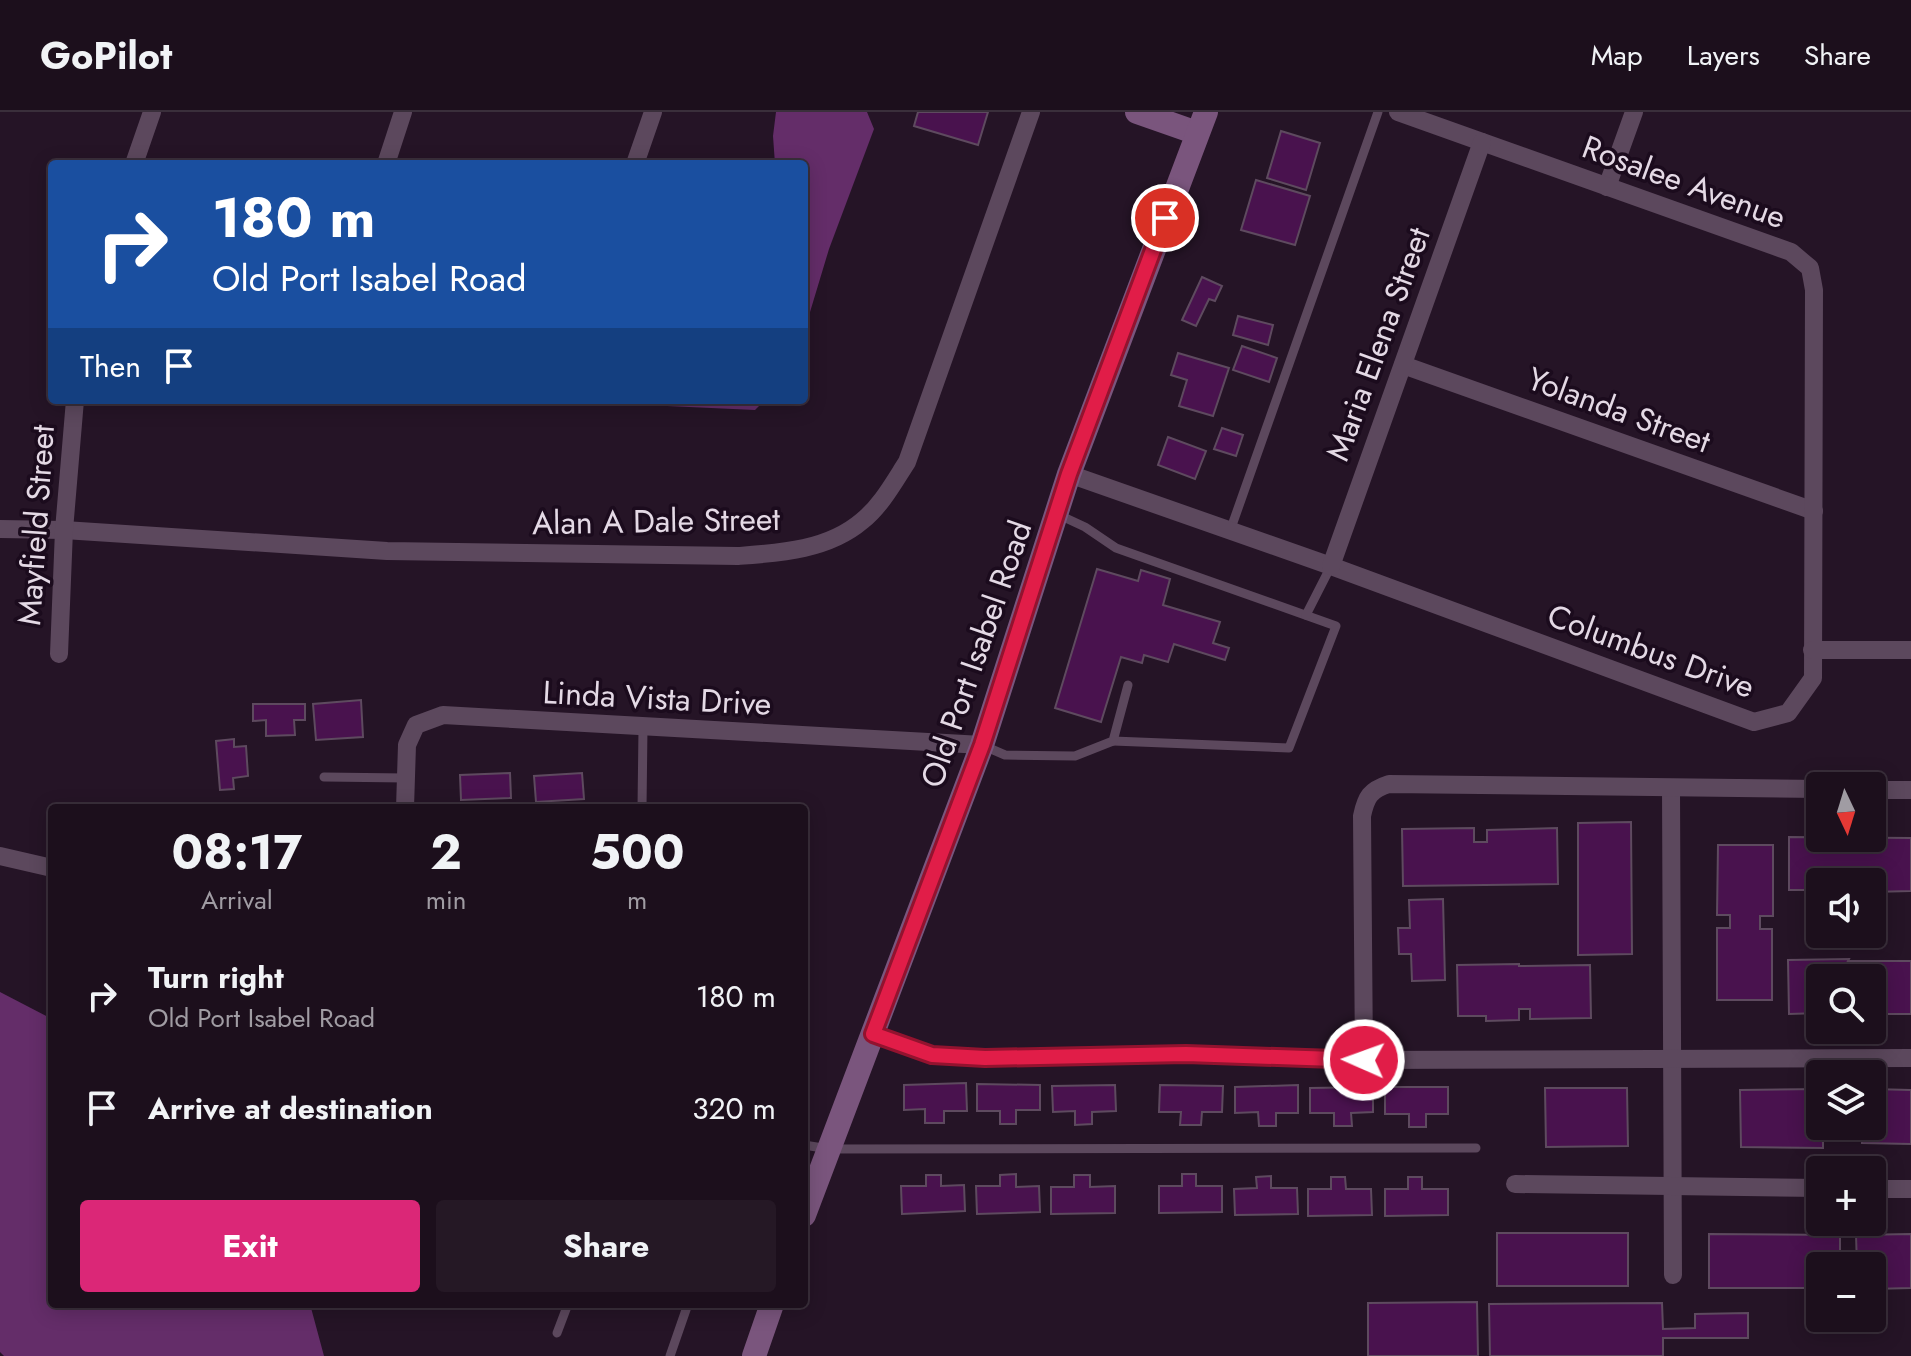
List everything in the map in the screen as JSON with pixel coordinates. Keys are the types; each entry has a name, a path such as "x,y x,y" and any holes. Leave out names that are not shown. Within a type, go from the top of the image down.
{"street":[{"path":"135,160 152,112"},
{"path":"387,160 403,112"},
{"path":"636,160 653,112"},
{"name":"Alan A Dale Street","path":"0,529 419,551 738,556 785,552 824,542 861,522 885,495 907,462 1031,112"},
{"path":"1137,112 1201,122"},
{"name":"Rosalee Avenue","path":"1398,112 1791,252 1810,268"},
{"path":"1607,187 1634,112"},
{"name":"Old Port Isabel Road","path":"808,1204 982,745 1069,474 1201,122"},
{"name":"Maria Elena Street","path":"1331,566 1482,142"},
{"name":"Columbus Drive","path":"1069,474 1331,566 1754,722 1788,713 1813,678 1814,290 1810,268"},
{"name":"Yolanda Street","path":"1403,365 1814,511"},
{"name":"Mayfield Street","path":"59,654 64,530 75,404"},
{"path":"1812,650 1911,650"},
{"name":"Linda Vista Drive","path":"405,804 407,745 416,725 443,715 982,745"},
{"path":"1364,1060 1362,816 1370,793 1389,784 1806,789"},
{"path":"1671,788 1673,1275"},
{"path":"1886,790 1911,790"},
{"path":"0,856 48,867"},
{"path":"873,1034 932,1055 985,1058 1186,1054 1364,1060 1911,1058"},
{"path":"1515,1184 1806,1188"},
{"path":"1886,1189 1911,1189"},
{"path":"754,1356 768,1308"}],"lane":[{"path":"1230,531 1378,112"},
{"path":"982,745 1005,755 1075,756 1113,741 1289,748 1336,626 1116,548 1085,527 1057,514"},
{"path":"1306,615 1331,566"},
{"path":"1113,741 1128,685"},
{"path":"642,804 643,728"},
{"path":"324,777 406,778"},
{"path":"808,1146 829,1149 1476,1148"},
{"path":"557,1333 566,1308"},
{"path":"670,1356 687,1308"}],"shaded area":[{"path":"776,112 867,112 874,129 829,249 808,319 808,160 775,160"},
{"path":"623,404 761,404 755,410"},
{"path":"0,992 48,1017 48,1308 311,1308 324,1356 4,1356 0,1352"}],"building":[{"path":"918,112 988,112 978,145 914,126"},
{"path":"1281,131 1320,143 1306,190 1267,178"},
{"path":"1256,180 1310,196 1295,245 1241,230"},
{"path":"1202,277 1222,286 1215,301 1209,299 1196,326 1182,320"},
{"path":"1238,316 1273,325 1268,345 1233,335"},
{"path":"1242,346 1277,358 1269,382 1233,370"},
{"path":"1178,353 1229,368 1213,416 1179,406 1187,380 1171,375"},
{"path":"1222,428 1243,435 1236,456 1214,449"},
{"path":"1168,437 1206,451 1195,479 1158,465"},
{"path":"1097,569 1138,581 1141,570 1170,579 1163,605 1220,622 1213,643 1229,648 1225,660 1174,644 1168,662 1144,655 1142,663 1121,657 1101,722 1055,708"},
{"path":"361,700 363,737 316,740 313,704"},
{"path":"253,704 305,704 305,720 294,720 295,735 266,736 266,720 253,721"},
{"path":"234,739 234,747 246,746 248,776 233,778 234,789 220,790 216,741"},
{"path":"510,773 511,798 461,800 460,775"},
{"path":"582,773 584,799 536,802 534,776"},
{"path":"1631,822 1632,954 1578,955 1578,823"},
{"path":"1474,828 1474,842 1487,842 1487,830 1557,828 1558,884 1403,886 1402,829"},
{"path":"1789,837 1806,837 1806,852 1886,852 1886,838 1911,838 1911,891 1886,892 1886,868 1806,868 1806,890 1789,890"},
{"path":"1718,845 1773,845 1773,916 1760,916 1760,929 1772,929 1772,1000 1717,1000 1717,928 1730,928 1730,915 1717,915"},
{"path":"1443,899 1445,980 1412,981 1411,954 1399,954 1398,928 1410,928 1409,900"},
{"path":"1788,960 1911,961 1911,1014 1886,1014 1886,964 1806,964 1806,1013 1789,1014"},
{"path":"1457,965 1590,965 1591,1018 1530,1019 1530,1009 1519,1009 1519,1020 1486,1021 1486,1016 1458,1016"},
{"path":"966,1083 967,1111 944,1111 944,1123 925,1123 925,1109 904,1110 904,1085"},
{"path":"977,1084 1040,1085 1040,1110 1016,1110 1016,1124 1000,1124 1000,1111 977,1111"},
{"path":"1115,1085 1116,1111 1092,1112 1092,1124 1075,1125 1075,1111 1053,1112 1052,1086"},
{"path":"1160,1085 1223,1086 1222,1112 1202,1112 1201,1125 1180,1125 1181,1112 1159,1112"},
{"path":"1298,1085 1298,1113 1276,1113 1276,1126 1259,1126 1258,1112 1235,1113 1235,1087"},
{"path":"1373,1087 1373,1112 1351,1113 1352,1126 1334,1126 1334,1113 1310,1113 1310,1088"},
{"path":"1385,1087 1448,1087 1448,1114 1426,1114 1426,1127 1409,1127 1409,1114 1385,1114"},
{"path":"1545,1088 1627,1088 1628,1146 1546,1147"},
{"path":"1806,1089 1806,1140 1823,1140 1823,1148 1741,1147 1740,1090"},
{"path":"1886,1089 1911,1090 1911,1144 1862,1143 1862,1140 1886,1140"},
{"path":"1016,1174 1016,1187 1039,1186 1040,1212 977,1214 976,1186 1000,1186 1000,1175"},
{"path":"1182,1174 1196,1174 1196,1186 1222,1186 1222,1212 1159,1213 1159,1186 1182,1186"},
{"path":"926,1175 941,1175 941,1186 964,1185 965,1211 902,1214 901,1186 926,1186"},
{"path":"1074,1175 1090,1175 1090,1187 1115,1186 1115,1213 1051,1214 1051,1187 1074,1187"},
{"path":"1271,1176 1271,1188 1297,1188 1298,1214 1235,1215 1234,1189 1257,1188 1256,1177"},
{"path":"1331,1177 1345,1177 1346,1189 1371,1189 1372,1215 1308,1216 1308,1189 1331,1189"},
{"path":"1408,1177 1422,1177 1422,1189 1448,1189 1448,1215 1385,1216 1385,1189 1408,1189"},
{"path":"1497,1233 1628,1233 1628,1286 1497,1286"},
{"path":"1709,1234 1840,1236 1840,1252 1806,1252 1806,1288 1709,1288"},
{"path":"1911,1234 1911,1288 1886,1289 1886,1252 1857,1252 1856,1236"},
{"path":"1477,1302 1478,1356 1368,1356 1368,1303"},
{"path":"1662,1303 1663,1329 1695,1328 1695,1314 1748,1313 1748,1338 1663,1338 1663,1356 1490,1356 1489,1304"}],"route":[{"path":"1165,218 1069,474 982,745 873,1034 932,1055 985,1058 1186,1054 1364,1060"}]}
